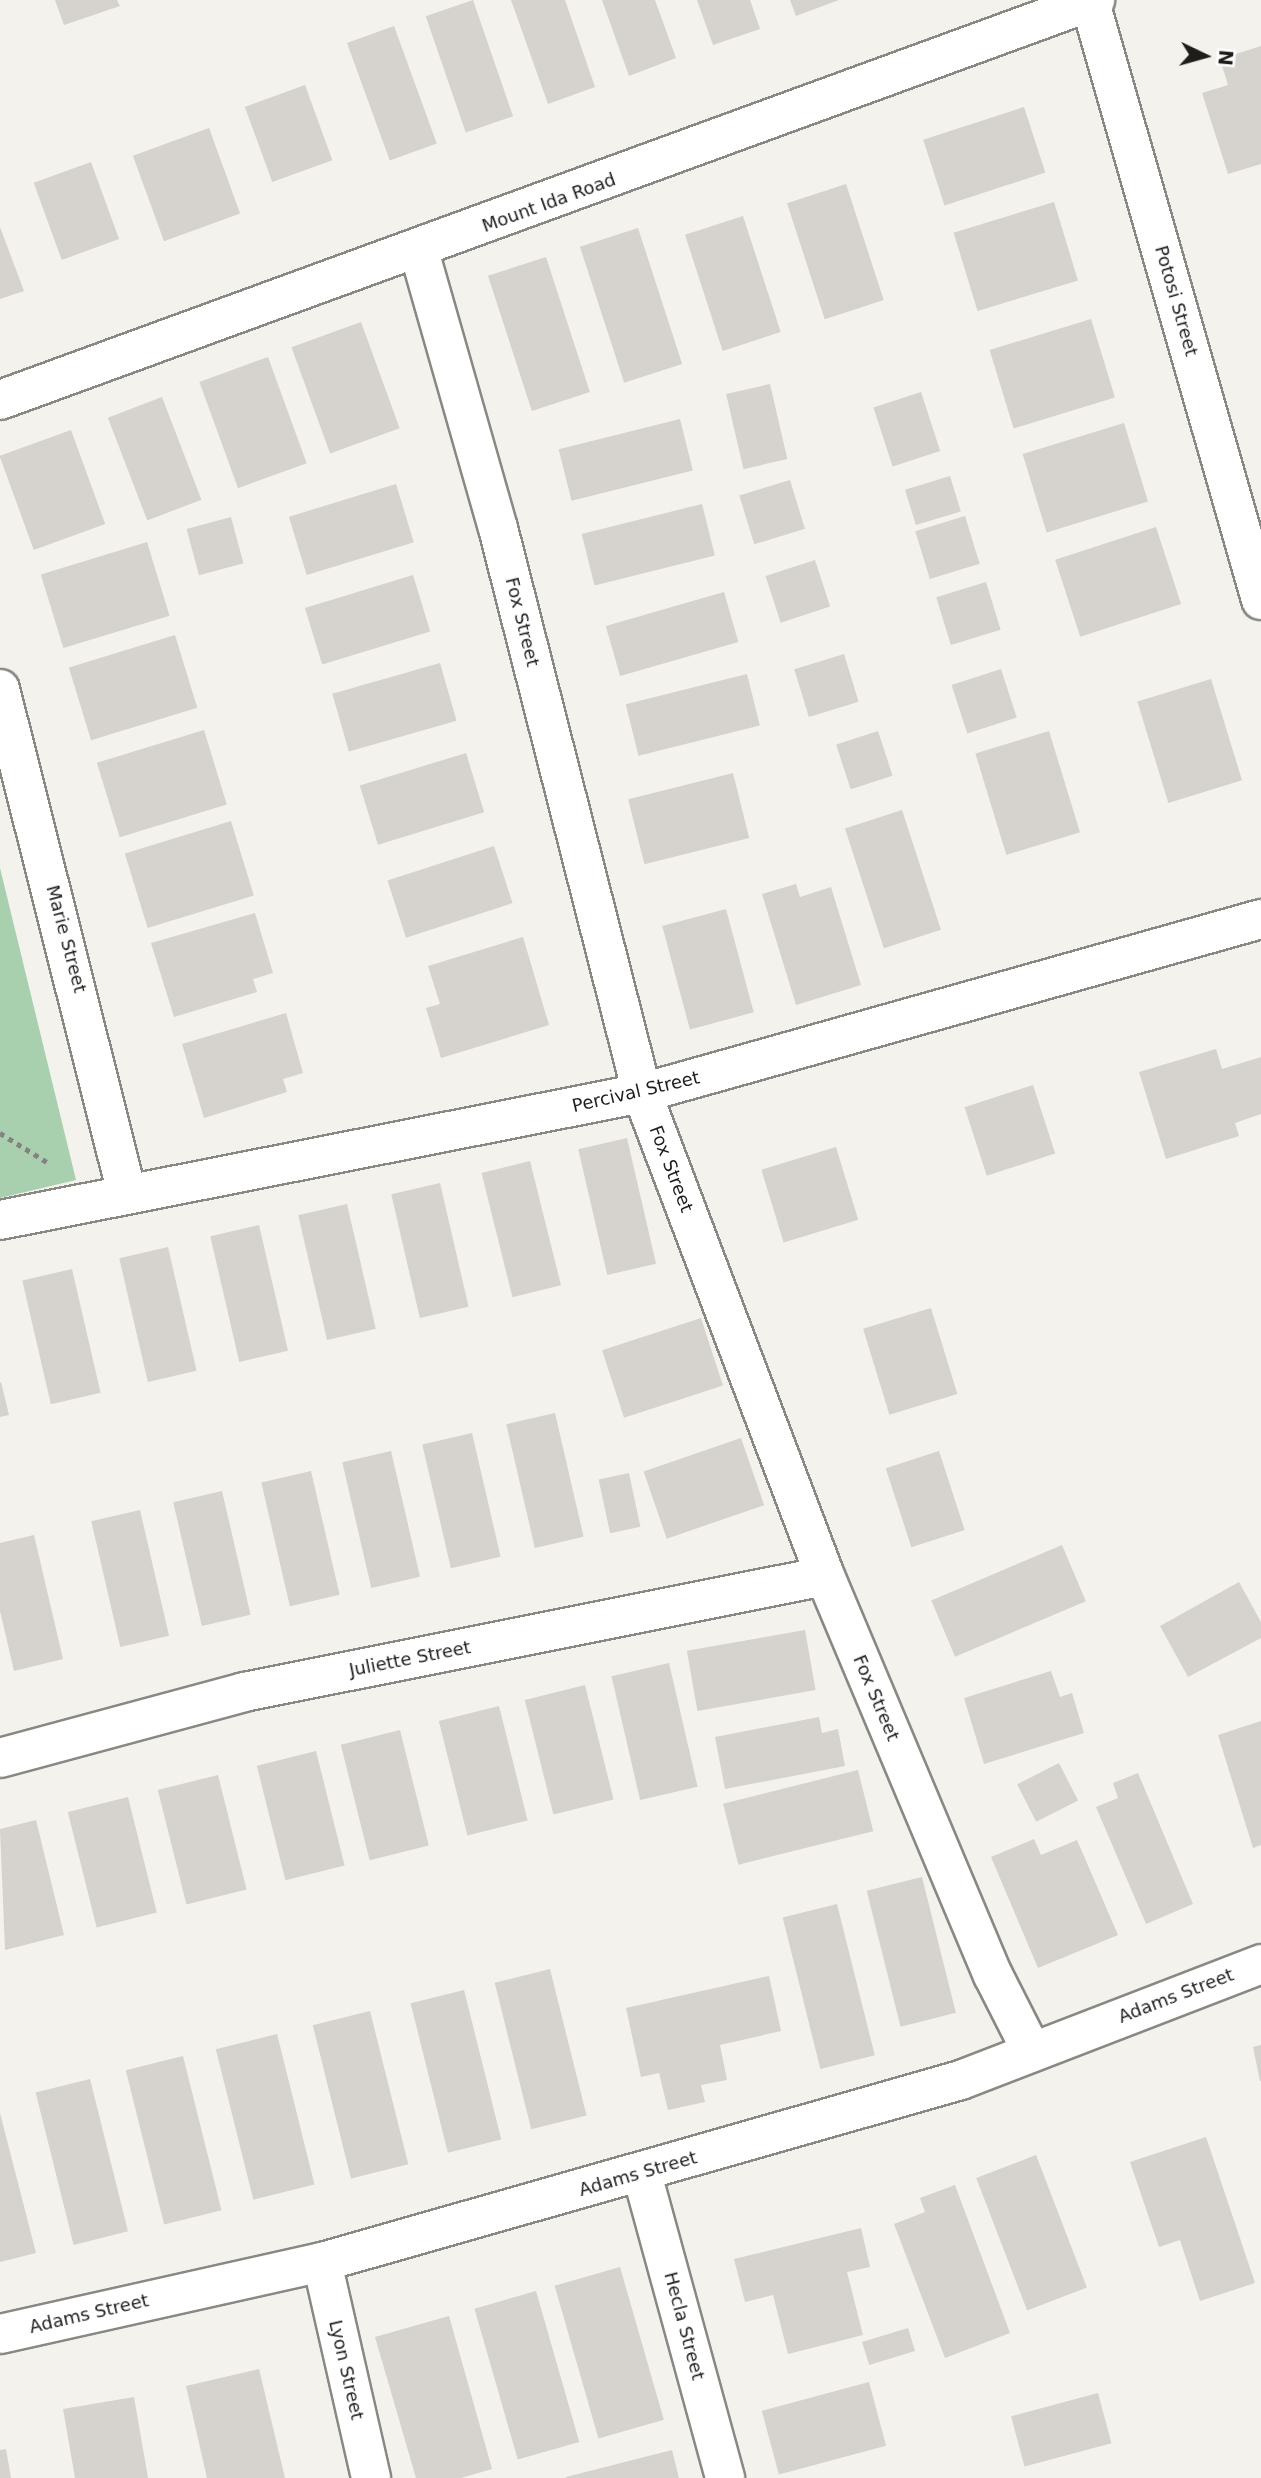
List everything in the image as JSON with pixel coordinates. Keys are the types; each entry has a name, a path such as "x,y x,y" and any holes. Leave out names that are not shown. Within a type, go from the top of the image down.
{"street":[{"name":"Mount Ida Road","path":"0,400 419,251 1093,1"},
{"name":"Potosi Street","path":"1093,1 1261,600"},
{"name":"Fox Street","path":"419,251 498,528 642,1094 825,1576 993,1975 1031,2050"},
{"name":"Marie Street","path":"0,689 126,1190"},
{"name":"Percival Street","path":"0,1220 126,1190 642,1094 1261,919"},
{"name":"Juliette Street","path":"0,1758 244,1692 825,1576"},
{"name":"Adams Street","path":"0,2334 322,2262 642,2174 961,2080 1031,2050 1261,1964"},
{"name":"Hecla Street","path":"642,2174 725,2478"},
{"name":"Lyon Street","path":"322,2262 371,2478"}],"green space":[{"path":"0,868 76,1180 0,1198"}],"building":[{"path":"55,0 117,0 120,6 64,25"},
{"path":"473,0 513,116 466,133 426,16"},
{"path":"511,0 565,0 595,87 548,104"},
{"path":"602,0 655,0 676,58 629,76"},
{"path":"697,0 750,0 760,29 713,45"},
{"path":"790,0 839,0 796,16"},
{"path":"394,26 437,143 390,161 347,43"},
{"path":"1261,46 1261,164 1228,174 1202,93 1228,85 1220,59"},
{"path":"305,85 332,160 272,182 245,107"},
{"path":"1024,107 1045,173 945,205 923,140"},
{"path":"209,128 240,214 164,241 133,156"},
{"path":"91,162 119,239 62,260 34,183"},
{"path":"846,184 884,300 825,319 787,203"},
{"path":"1054,202 1078,280 978,311 954,233"},
{"path":"743,216 781,332 723,351 685,235"},
{"path":"0,227 24,291 0,299"},
{"path":"638,228 682,364 624,383 580,247"},
{"path":"546,257 590,392 532,411 488,276"},
{"path":"1091,319 1115,397 1014,428 990,350"},
{"path":"361,322 400,428 330,453 291,347"},
{"path":"268,357 307,463 238,488 199,382"},
{"path":"770,384 787,459 743,469 726,394"},
{"path":"921,392 940,451 893,466 873,407"},
{"path":"162,397 201,500 147,520 108,418"},
{"path":"680,419 693,470 572,501 559,449"},
{"path":"1124,423 1148,501 1047,532 1023,454"},
{"path":"71,430 105,524 34,550 0,456"},
{"path":"950,476 961,511 916,525 905,490"},
{"path":"790,480 805,529 754,544 739,495"},
{"path":"396,484 414,542 307,575 289,517"},
{"path":"702,504 715,555 595,585 582,534"},
{"path":"965,516 980,564 930,579 915,531"},
{"path":"231,517 243,563 199,575 187,529"},
{"path":"1156,527 1181,604 1080,637 1055,560"},
{"path":"147,542 170,616 63,648 41,574"},
{"path":"815,560 830,607 781,623 766,576"},
{"path":"413,575 430,631 322,664 305,608"},
{"path":"986,582 1001,630 951,645 936,597"},
{"path":"724,592 738,642 620,676 606,626"},
{"path":"175,635 197,708 91,740 69,667"},
{"path":"844,654 859,702 809,717 794,669"},
{"path":"440,663 457,721 349,752 332,694"},
{"path":"1001,669 1017,718 967,734 952,685"},
{"path":"747,674 760,725 639,756 626,704"},
{"path":"1211,679 1242,780 1168,803 1137,702"},
{"path":"204,730 227,805 120,837 97,763"},
{"path":"878,731 893,776 851,789 836,745"},
{"path":"1049,731 1080,832 1006,855 975,754"},
{"path":"466,753 484,812 378,845 360,785"},
{"path":"733,773 749,838 644,864 628,799"},
{"path":"902,810 941,930 884,948 845,829"},
{"path":"231,821 254,896 148,928 125,853"},
{"path":"494,846 513,903 406,938 387,881"},
{"path":"796,884 800,897 831,887 861,985 796,1005 762,894"},
{"path":"726,909 754,1012 690,1029 662,926"},
{"path":"255,913 273,973 253,979 257,992 174,1017 151,943"},
{"path":"523,937 549,1025 441,1058 426,1008 440,1004 428,966"},
{"path":"286,1013 303,1073 283,1079 287,1092 204,1118 182,1044"},
{"path":"1216,1049 1222,1069 1261,1057 1261,1114 1235,1123 1239,1136 1166,1159 1139,1072"},
{"path":"1033,1085 1055,1153 987,1176 965,1107"},
{"path":"627,1138 656,1264 607,1275 578,1149"},
{"path":"836,1147 858,1220 784,1242 761,1170"},
{"path":"530,1161 561,1285 512,1297 481,1173"},
{"path":"440,1183 469,1307 420,1318 391,1194"},
{"path":"347,1204 376,1329 327,1340 298,1215"},
{"path":"259,1225 288,1351 239,1362 210,1236"},
{"path":"168,1247 197,1371 148,1382 119,1258"},
{"path":"72,1269 101,1393 51,1404 22,1280"},
{"path":"931,1308 957,1394 889,1415 863,1329"},
{"path":"701,1318 723,1386 624,1418 602,1350"},
{"path":"0,1383 9,1415 0,1417"},
{"path":"555,1413 584,1537 535,1548 506,1424"},
{"path":"472,1433 501,1557 451,1568 422,1444"},
{"path":"741,1438 764,1505 667,1539 644,1472"},
{"path":"391,1451 420,1577 371,1588 342,1462"},
{"path":"939,1451 965,1530 911,1547 886,1468"},
{"path":"311,1471 340,1595 290,1606 261,1482"},
{"path":"629,1473 640,1527 610,1533 599,1479"},
{"path":"222,1491 251,1615 202,1626 173,1502"},
{"path":"140,1510 169,1636 120,1647 91,1521"},
{"path":"34,1535 63,1659 14,1671 0,1611 0,1543"},
{"path":"1062,1545 1086,1601 955,1657 931,1600"},
{"path":"1239,1582 1261,1622 1261,1638 1188,1677 1160,1626"},
{"path":"805,1630 816,1690 697,1711 687,1651"},
{"path":"669,1663 698,1787 640,1800 612,1676"},
{"path":"1051,1671 1060,1697 1072,1693 1084,1733 984,1764 964,1698"},
{"path":"585,1685 614,1799 553,1814 525,1700"},
{"path":"499,1706 528,1820 467,1835 439,1721"},
{"path":"819,1717 822,1733 838,1729 845,1766 725,1789 715,1737"},
{"path":"1261,1721 1261,1845 1253,1848 1218,1735"},
{"path":"400,1730 429,1845 370,1860 341,1745"},
{"path":"316,1751 345,1865 285,1880 257,1766"},
{"path":"1059,1763 1078,1800 1036,1822 1017,1784"},
{"path":"858,1770 873,1831 738,1865 723,1804"},
{"path":"1138,1773 1193,1904 1146,1924 1096,1807 1118,1798 1113,1783"},
{"path":"218,1775 247,1889 186,1904 158,1790"},
{"path":"128,1797 157,1912 97,1927 68,1812"},
{"path":"36,1820 64,1935 5,1950 0,1829"},
{"path":"1034,1839 1041,1855 1077,1840 1118,1935 1038,1968 991,1857"},
{"path":"922,1877 956,2013 901,2027 867,1891"},
{"path":"837,1904 875,2055 820,2069 783,1918"},
{"path":"550,1969 587,2116 531,2129 495,1983"},
{"path":"769,1976 781,2031 720,2045 727,2080 701,2085 705,2102 668,2110 659,2073 641,2077 626,2008"},
{"path":"464,1990 501,2139 448,2153 411,2003"},
{"path":"370,2011 408,2164 351,2179 313,2025"},
{"path":"277,2034 314,2184 253,2200 216,2049"},
{"path":"1261,2045 1261,2081 1260,2081 1253,2047"},
{"path":"183,2056 221,2210 164,2225 126,2070"},
{"path":"90,2079 128,2231 74,2245 36,2093"},
{"path":"0,2113 36,2253 0,2262"},
{"path":"1206,2137 1255,2283 1200,2301 1180,2240 1159,2247 1130,2162"},
{"path":"1036,2155 1087,2288 1027,2311 976,2178"},
{"path":"955,2185 1010,2333 945,2358 894,2224 925,2212 920,2198"},
{"path":"861,2228 870,2267 847,2272 863,2335 788,2354 773,2295 745,2302 734,2259"},
{"path":"620,2267 664,2420 598,2439 555,2286"},
{"path":"536,2291 579,2442 518,2460 474,2309"},
{"path":"449,2316 492,2469 461,2478 416,2478 375,2337"},
{"path":"908,2328 915,2351 869,2365 862,2342"},
{"path":"259,2369 285,2478 207,2478 186,2386"},
{"path":"869,2382 886,2446 779,2474 762,2411"},
{"path":"1098,2393 1111,2443 1025,2467 1011,2416"},
{"path":"134,2397 148,2478 75,2478 63,2409"},
{"path":"6,2449 11,2478 0,2478 0,2450"},
{"path":"672,2450 679,2478 566,2478 566,2477"}]}
